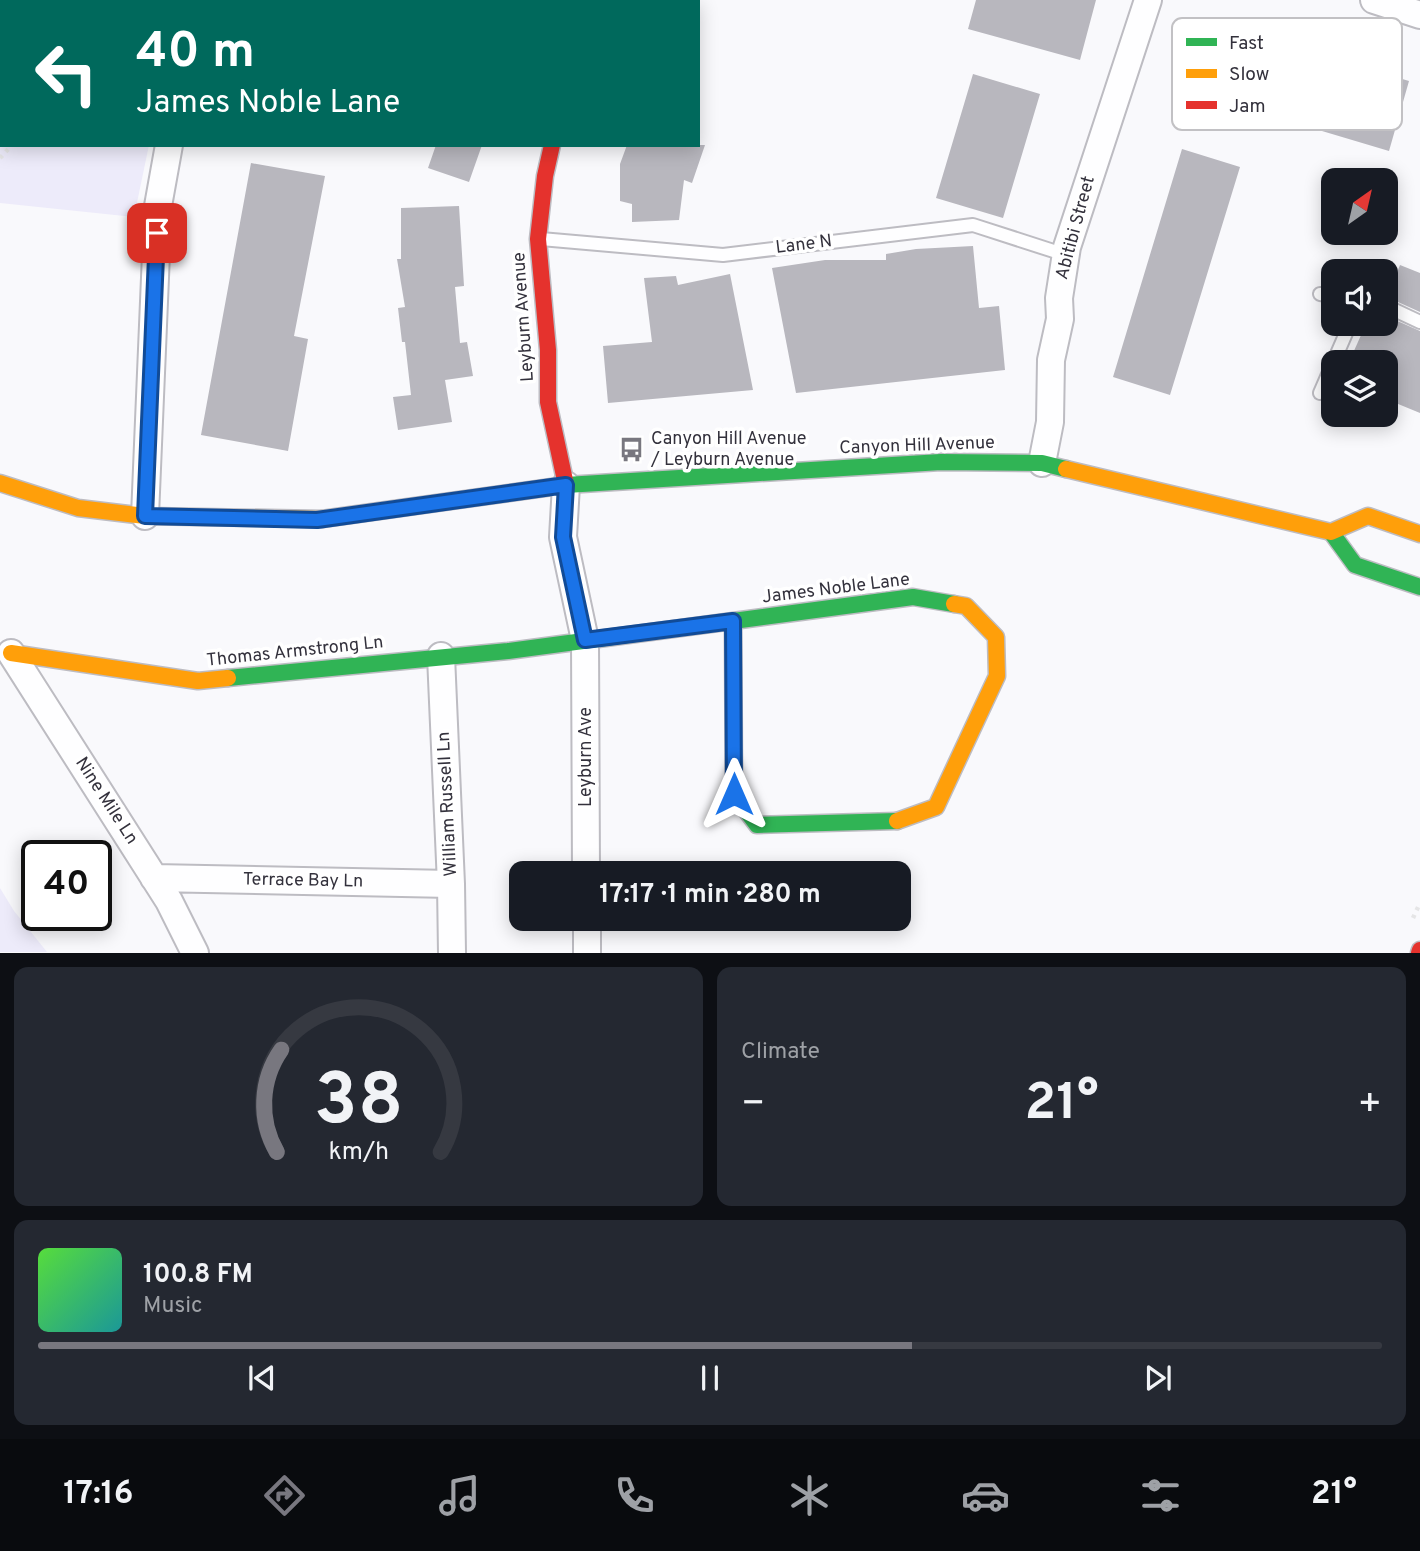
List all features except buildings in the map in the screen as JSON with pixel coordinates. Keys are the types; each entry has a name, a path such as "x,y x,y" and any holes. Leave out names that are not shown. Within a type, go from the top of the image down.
{"street":[{"name":"Abitibi Street","path":"1042,463 1050,422 1051,360 1058,328 1059,298 1066,255 1148,0"},
{"path":"1374,0 1420,15"},
{"path":"145,516 158,206 169,147"},
{"name":"Leyburn Avenue","path":"552,147 545,176 538,239 548,350 548,402 566,485"},
{"name":"Canyon Hill Avenue","path":"0,483 78,508 145,516 317,520 566,485 941,462 1042,463 1331,532"},
{"name":"Leyburn Ave","path":"566,485 563,537 585,640 586,861"},
{"path":"1420,534 1368,516 1331,532 1355,565 1420,587"},
{"name":"James Noble Lane","path":"585,640 913,597 967,606 996,637 997,676 936,807 899,821 757,825 734,794 733,621"},
{"name":"Thomas Armstrong Ln","path":"11,653 198,681 508,651 585,640"},
{"name":"Nine Mile Ln","path":"11,653 169,901 195,953"},
{"name":"William Russell Ln","path":"441,656 452,953"},
{"name":"Terrace Bay Ln","path":"154,878 451,884"},
{"path":"587,931 587,953"}],"lane":[{"name":"Lane N","path":"538,239 723,255 973,226 1066,255"},
{"path":"1398,311 1420,321"},
{"path":"1320,393 1345,336"}],"shaded area":[{"path":"0,147 149,147 134,217 0,203"},
{"path":"0,888 21,920 21,931 30,931 47,952 0,952"}],"traffic: fast":[{"path":"322,519 566,485 941,462 1042,463 1066,469"},
{"path":"1331,532 1355,565 1420,587"},
{"path":"228,678 508,651 913,597 954,604"},
{"path":"733,621 734,794 757,825 897,821"}],"traffic: slow":[{"path":"1066,469 1331,532 1368,516 1420,534"},
{"path":"0,483 78,508 145,516 322,519"},
{"path":"897,821 936,807 997,676 996,637 966,606 954,604"},
{"path":"11,653 198,681 228,678"}],"traffic: jam":[{"path":"552,147 545,176 538,239 548,350 548,402 566,485"}],"place":[{"name":"Canyon Hill Avenue / Leyburn Avenue","path":"631,449"}],"route":[{"path":"157,233 145,516 317,520 566,485 563,537 585,640 733,621 734,794"}]}
